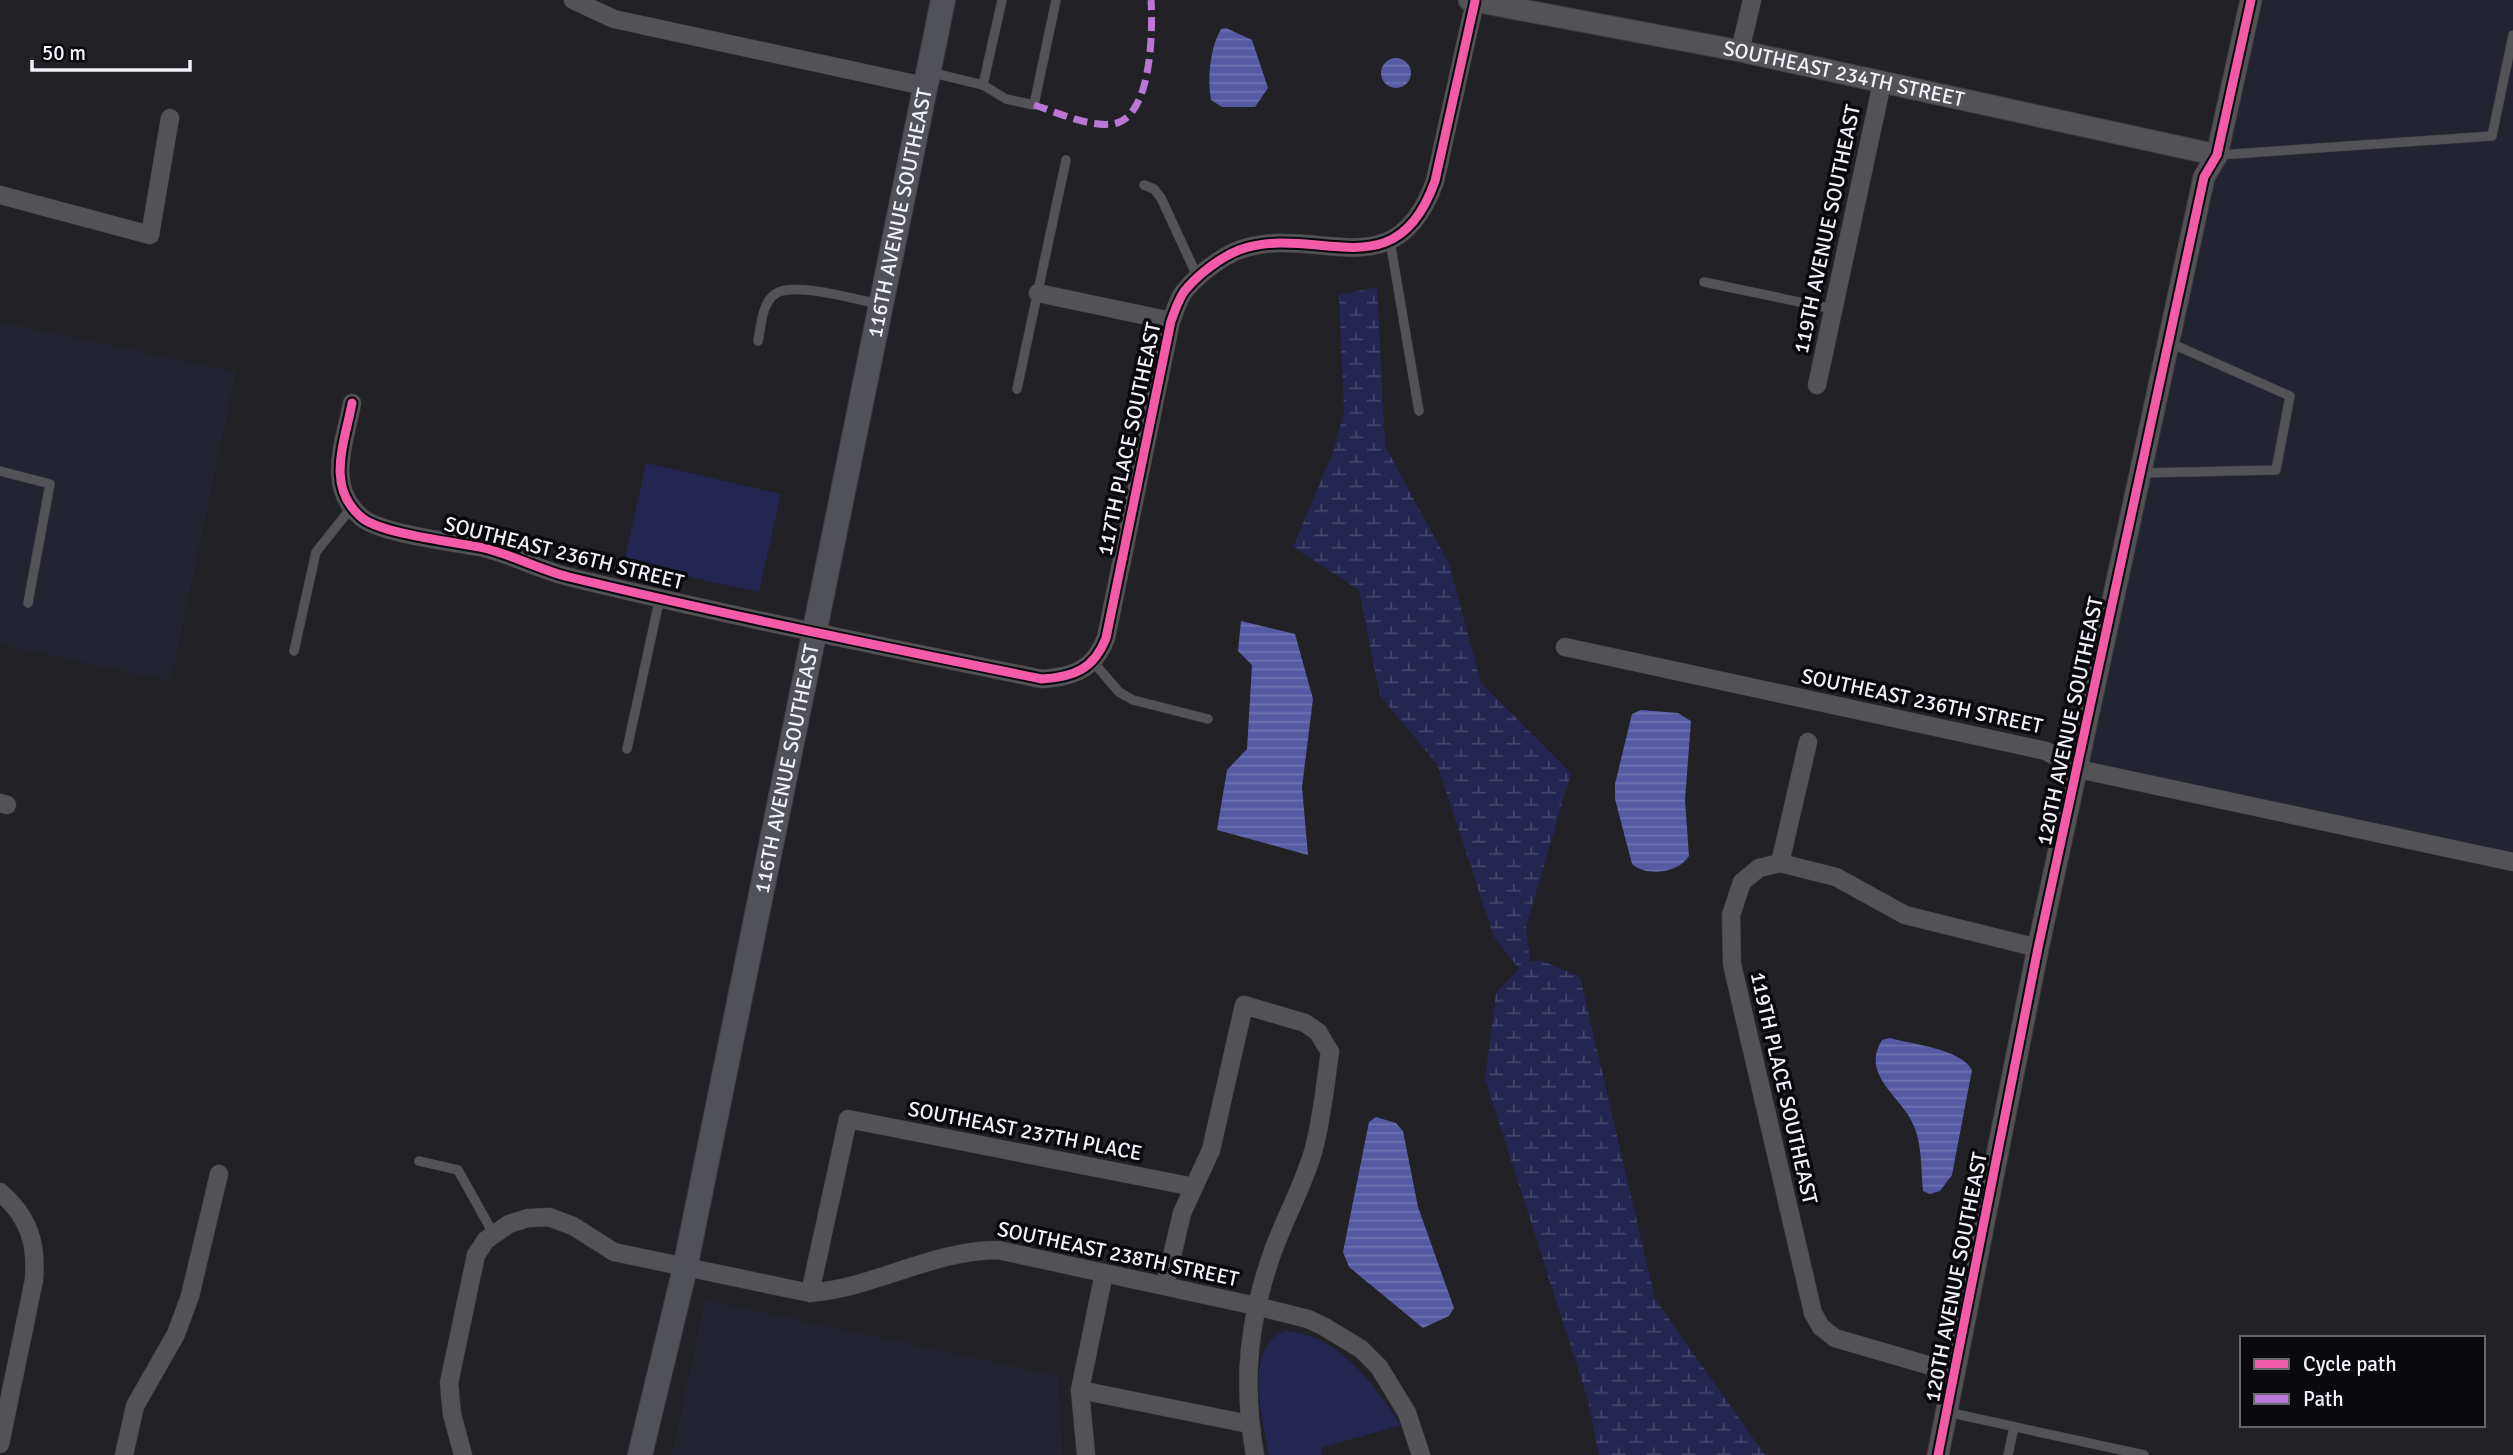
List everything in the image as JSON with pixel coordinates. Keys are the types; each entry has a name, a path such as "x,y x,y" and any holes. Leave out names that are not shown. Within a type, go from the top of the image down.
{"main road":[{"name":"116TH AVENUE SOUTHEAST","path":"640,1455 685,1268 943,0"}],"street":[{"path":"573,0 614,19 926,79"},
{"path":"1390,241 1405,230 1427,203 1435,181 1473,0"},
{"name":"SOUTHEAST 234TH STREET","path":"1473,0 1740,51 2217,155"},
{"path":"1740,51 1752,0"},
{"name":"120TH AVENUE SOUTHEAST","path":"1938,1455 2038,948 2168,341 2204,177 2217,155 2251,0"},
{"name":"119TH AVENUE SOUTHEAST","path":"1817,385 1882,83"},
{"path":"0,195 150,235 170,118"},
{"name":"117TH PLACE SOUTHEAST","path":"1094,663 1106,638 1171,321 1185,289 1238,250 1264,245 1371,248 1390,241"},
{"path":"1038,293 1171,321"},
{"path":"352,403 339,472 342,493 352,507"},
{"name":"SOUTHEAST 236TH STREET","path":"352,507 374,525 487,549 566,577 815,632"},
{"path":"815,632 1042,679 1068,676 1094,663"},
{"name":"SOUTHEAST 236TH STREET","path":"1565,647 2046,751 2078,769 2513,862"},
{"path":"1808,742 1780,863 1836,877 1905,915 2038,948"},
{"name":"119TH PLACE SOUTHEAST","path":"1780,863 1759,868 1742,882 1731,915 1730,943 1732,964 1813,1313 1821,1327 1835,1338 1955,1373"},
{"path":"1166,1286 1182,1213 1211,1150 1244,1005 1305,1023 1318,1032 1330,1052 1313,1152 1273,1251 1256,1306 1246,1367 1249,1424 1255,1455"},
{"name":"SOUTHEAST 237TH PLACE","path":"810,1293 848,1119 1194,1187"},
{"path":"124,1455 135,1406 176,1334 190,1296 219,1174"},
{"path":"0,1192 14,1205 29,1226 36,1253 34,1280 0,1444"},
{"name":"SOUTHEAST 238TH STREET","path":"493,1233 528,1218 549,1217 573,1226 614,1252 810,1293 837,1291 971,1250 998,1250 1308,1318 1361,1349 1393,1388 1418,1440 1421,1455"},
{"path":"463,1455 452,1414 449,1383 472,1268 476,1255 493,1233"},
{"path":"1086,1455 1080,1390 1104,1273"},
{"path":"1080,1390 1249,1424"}],"lane":[{"path":"983,85 1002,0"},
{"path":"926,79 983,85 1006,99 1034,105 1056,0"},
{"path":"2217,155 2492,136 2513,35"},
{"path":"1017,389 1066,160"},
{"path":"1144,185 1154,190 1161,198 1198,278"},
{"path":"1390,241 1419,411"},
{"path":"1704,282 1833,309"},
{"path":"758,341 766,305 774,295 784,290 809,291 880,305"},
{"path":"2140,473 2276,470 2290,396 2168,341"},
{"path":"0,471 50,484 28,603"},
{"path":"294,651 316,552 352,507"},
{"path":"627,749 660,597"},
{"path":"1094,663 1119,692 1133,699 1208,719"},
{"path":"419,1161 458,1170 493,1233"},
{"path":"1947,1412 2144,1455"},
{"path":"2008,1455 2014,1427"}],"shaded area":[{"path":"2250,0 2513,0 2513,862 2078,769"},
{"path":"0,322 236,372 171,681 0,645"},
{"path":"705,1300 1058,1376 1063,1455 672,1455"}],"green space":[{"path":"1377,287 1385,446 1449,564 1481,683 1571,773 1526,927 1530,961 1543,961 1580,977 1655,1299 1765,1455 1599,1455 1587,1397 1485,1079 1496,993 1519,969 1494,937 1437,764 1380,696 1359,590 1293,547 1333,452 1344,412 1339,295"},
{"path":"646,463 781,494 759,592 624,563"},
{"path":"1285,1331 1304,1334 1338,1351 1379,1393 1401,1425 1321,1448 1322,1455 1269,1455 1260,1405 1259,1368 1272,1339"}],"water":[{"path":"1226,28 1252,40 1268,88 1255,107 1222,107 1211,100 1212,54 1221,29"},
{"path":"1396,58 1407,62 1411,73 1407,84 1396,88 1385,84 1381,73 1385,62"},
{"path":"1241,621 1295,634 1313,699 1302,787 1308,855 1217,830 1227,770 1247,749 1252,665 1238,651"},
{"path":"1641,710 1678,713 1691,721 1685,800 1689,856 1678,866 1654,872 1645,871 1632,864 1615,799 1615,784 1632,714"},
{"path":"1890,1038 1947,1052 1966,1063 1972,1070 1952,1175 1940,1191 1930,1194 1923,1191 1917,1133 1908,1115 1879,1075 1876,1064 1882,1040"},
{"path":"1376,1117 1396,1123 1403,1131 1418,1207 1454,1308 1449,1316 1423,1328 1349,1267 1343,1252 1369,1122"}],"marked path":[{"path":"1034,105 1092,123 1112,124 1125,119 1135,107 1147,72 1151,0"}],"cycle path":[{"path":"1938,1455 2038,948 2204,177 2217,155 2251,0"},
{"path":"352,403 340,463 343,492 361,517 384,528 484,548 569,577 805,630 1042,679 1073,673 1089,664 1106,638 1171,321 1182,295 1204,272 1239,250 1268,244 1351,247 1376,245 1398,236 1418,215 1435,181 1475,1"}]}
